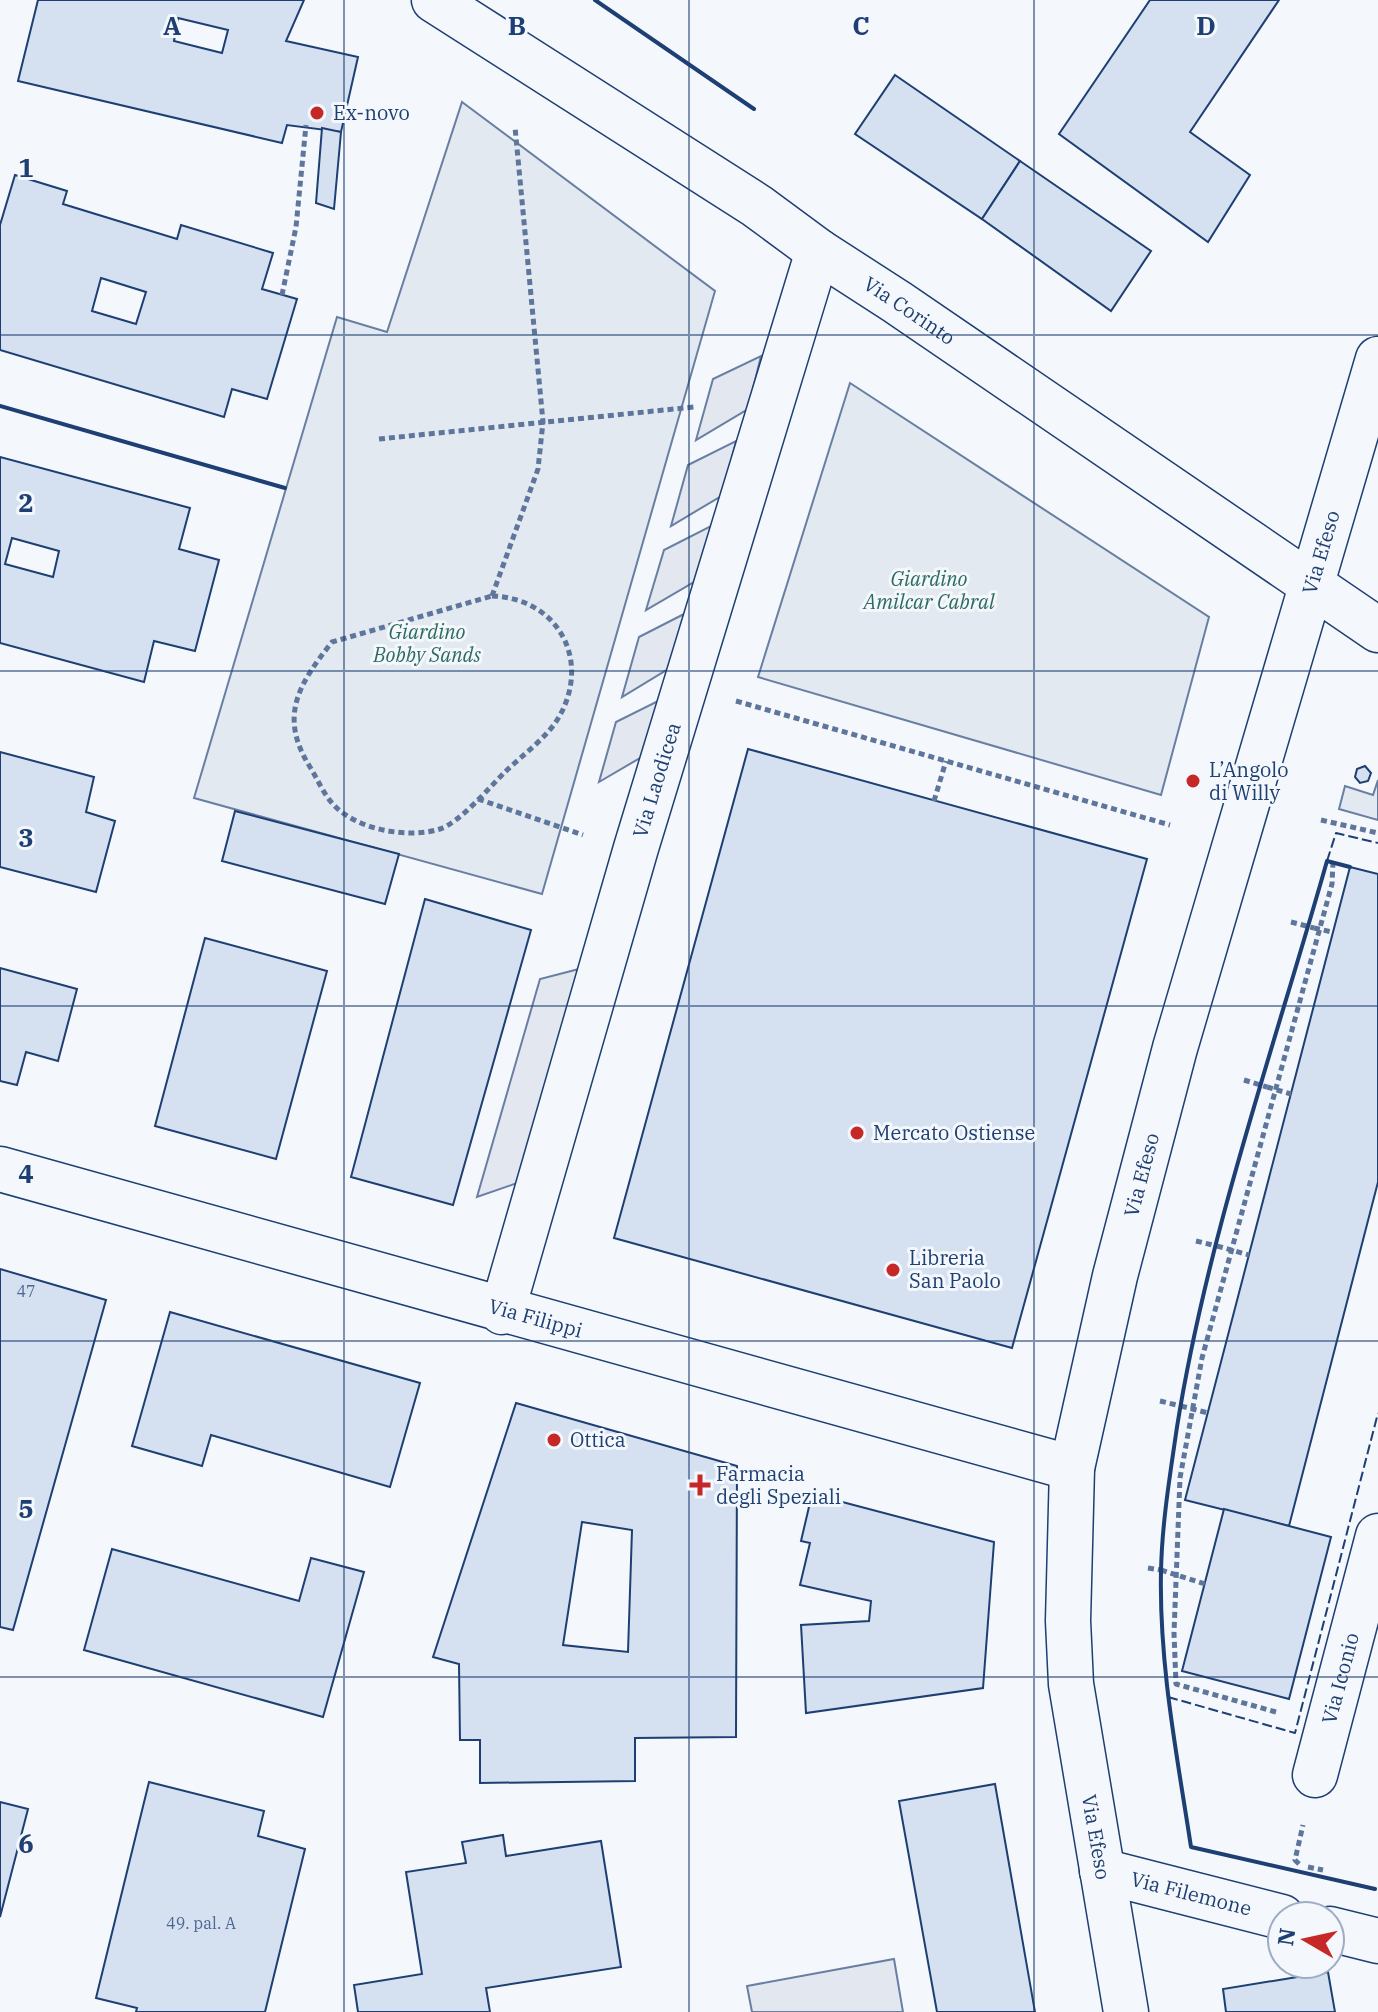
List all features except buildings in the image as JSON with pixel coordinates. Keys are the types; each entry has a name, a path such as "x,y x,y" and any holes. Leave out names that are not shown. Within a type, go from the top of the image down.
{"street":[{"name":"Via Corinto","path":"434,0 757,206 818,251 1378,630"},
{"name":"Via Laodicea","path":"502,1312 636,848 818,251"},
{"name":"Via Efeso","path":"1126,2012 1071,1684 1072,1468 1108,1303 1175,1048 1311,585 1362,480 1378,359"},
{"name":"Via Filippi","path":"0,1169 502,1312 1072,1468"},
{"name":"Via Iconio","path":"1315,1775 1378,1536"},
{"name":"Via Filemone","path":"1102,1871 1266,1913"},
{"path":"1346,1933 1378,1941"}],"path":[{"path":"282,295 296,227 306,125"},
{"path":"492,596 538,469 543,422 515,127"},
{"path":"379,439 694,407"},
{"path":"492,596 515,597 541,609 563,633 570,656 570,684 559,717 478,799 442,828 409,833 369,826 333,805 301,752 293,728 294,702 332,642 492,596"},
{"path":"731,700 1170,825"},
{"path":"934,801 946,761"},
{"path":"478,799 572,832 636,848"},
{"path":"1321,820 1378,833"},
{"path":"1327,1726 1176,1684 1174,1633 1180,1478 1202,1358 1332,884 1333,862"},
{"path":"1291,922 1332,932"},
{"path":"1244,1080 1291,1094"},
{"path":"1196,1241 1249,1255"},
{"path":"1160,1401 1208,1413"},
{"path":"1148,1568 1205,1584"}],"green space":[{"name":"Giardino Bobby Sands","path":"462,102 715,291 542,894 194,798 337,317 387,332"},
{"name":"Giardino Amilcar Cabral","path":"850,383 1209,617 1161,795 758,677"},
{"path":"1378,780 1378,820 1339,809 1345,786 1373,795"}],"shaded area":[{"path":"761,356 748,409 696,440 713,379"},
{"path":"736,441 723,495 671,526 688,465"},
{"path":"711,526 699,579 646,610 664,550"},
{"path":"686,613 673,666 622,697 639,637"},
{"path":"664,698 652,751 599,782 616,722"},
{"path":"583,968 523,1181 477,1197 540,979"},
{"path":"894,1959 903,2012 752,2012 747,1986"}],"fence":[{"path":"1327,861 1336,833 1378,843"},
{"path":"1168,1697 1295,1733 1378,1413"}],"wall":[{"path":"595,0 754,109"},
{"path":"0,406 285,488"},
{"path":"1350,867 1327,861 1224,1212 1190,1355 1177,1427 1163,1535 1161,1606 1170,1710 1191,1847 1375,1889"}],"place":[{"name":"Ex-novo","path":"317,113"},
{"name":"L’Angolo di Willy","path":"1193,781"},
{"name":"Mercato Ostiense","path":"857,1133"},
{"name":"Libreria San Paolo","path":"893,1270"},
{"name":"Ottica","path":"554,1440"},
{"name":"Farmacia degli Speziali","path":"700,1485"}]}
